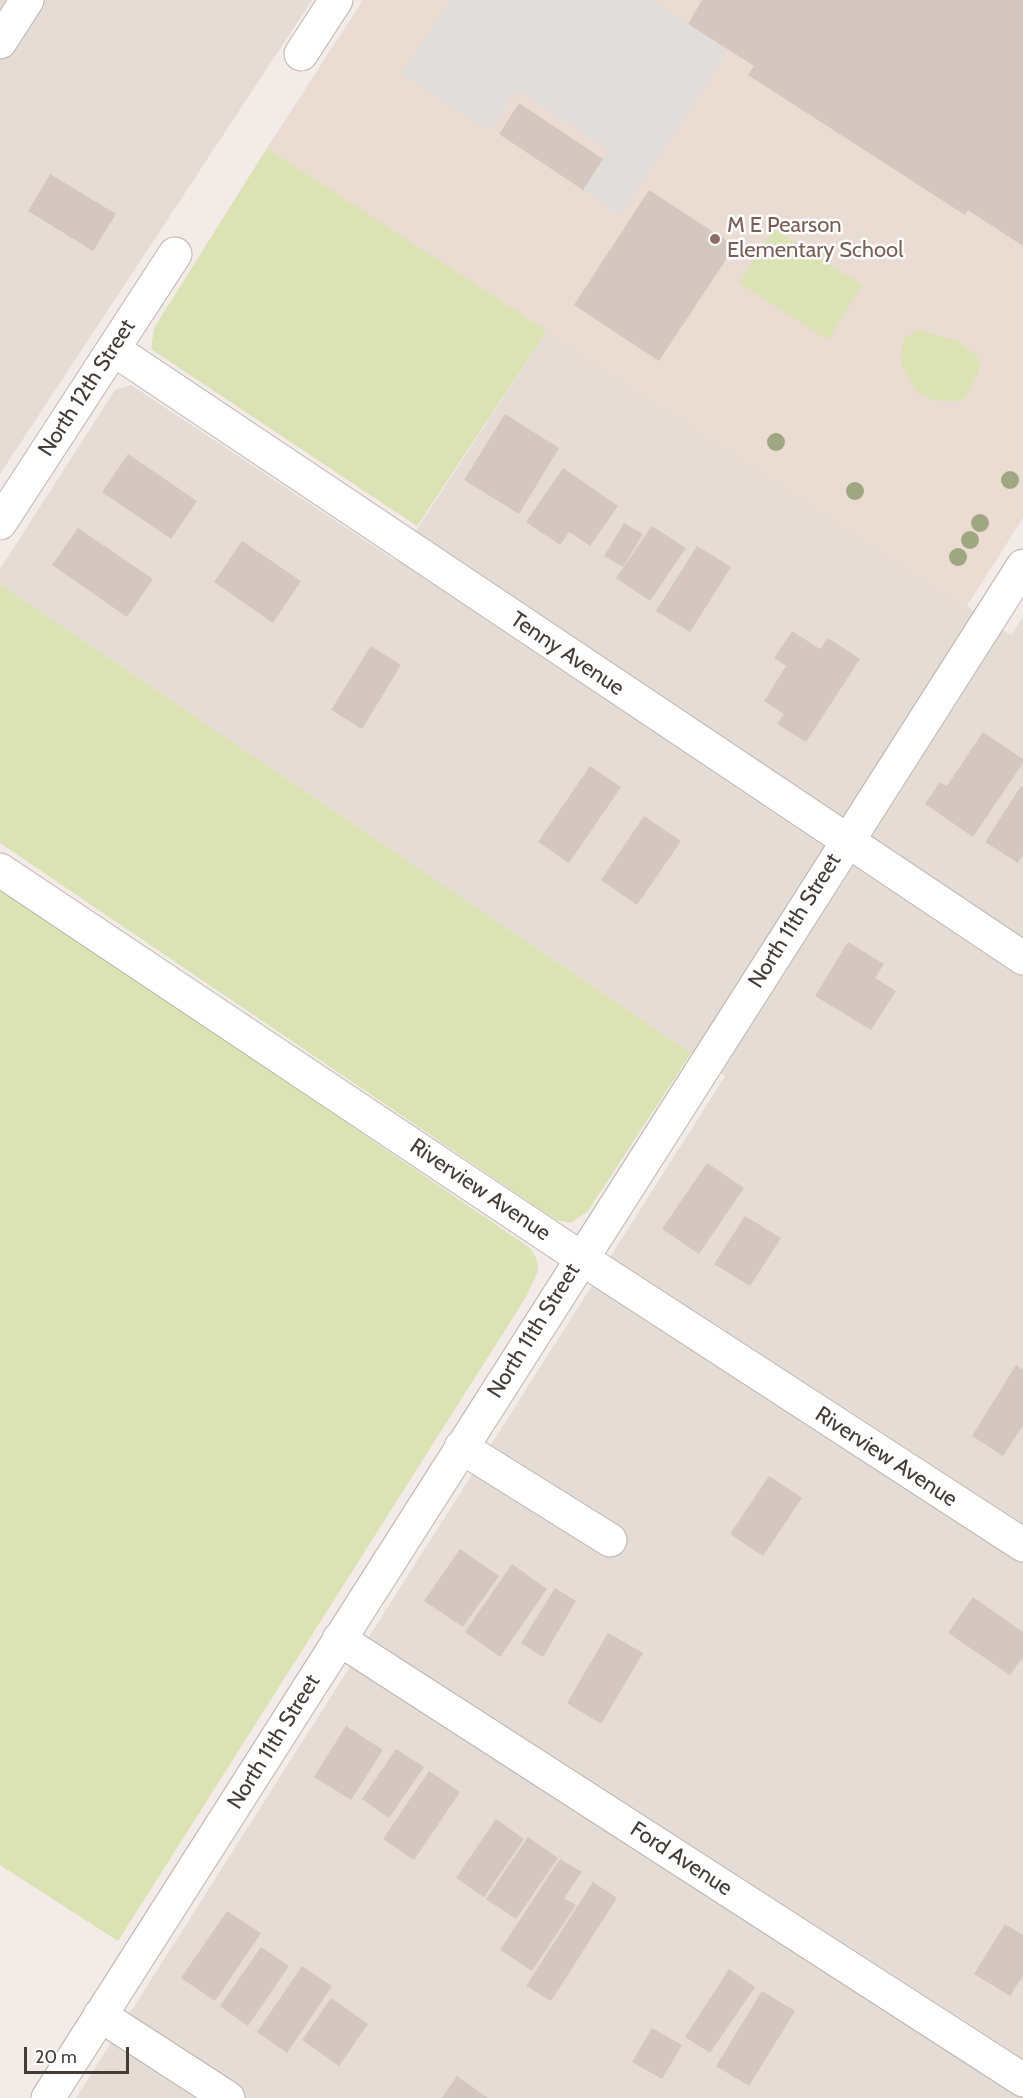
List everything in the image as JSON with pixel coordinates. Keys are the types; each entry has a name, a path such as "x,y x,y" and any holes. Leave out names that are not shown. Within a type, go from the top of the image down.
{"street":[{"path":"0,42 27,0"},
{"path":"301,54 336,0"},
{"name":"North 12th Street","path":"0,523 175,254"},
{"name":"Tenny Avenue","path":"113,349 1023,958"},
{"name":"North 11th Street","path":"48,2098 1023,566"},
{"name":"Riverview Avenue","path":"0,870 581,1258 1023,1545"},
{"path":"461,1447 610,1540"},
{"name":"Ford Avenue","path":"339,1639 1023,2080"},
{"path":"100,2015 228,2098"}],"shaded area":[{"path":"0,0 312,0 0,474"},
{"name":"M E Pearson Elementary School","path":"363,0 1023,0 1023,518 966,607 267,148"},
{"path":"451,0 651,0 728,50 620,215 583,190 609,151 517,90 490,131 401,74"},
{"path":"547,331 1011,635 1023,617 1023,2098 76,2098 725,1076 0,584 0,569 115,390 131,385 396,561"}],"green space":[{"path":"267,148 547,331 417,526 151,349 154,328"},
{"path":"774,229 862,285 828,340 739,283"},
{"path":"918,330 958,341 978,357 980,364 978,372 967,396 961,401 936,401 917,393 901,364 901,351 905,337"},
{"path":"0,584 691,1053 588,1211 571,1223 556,1220 0,843"},
{"path":"0,886 530,1248 537,1260 538,1271 526,1297 118,1941 0,1865"}],"building":[{"path":"702,0 1023,0 1023,246 968,210 965,215 748,75 754,66 688,24"},
{"path":"519,103 603,159 583,190 499,134"},
{"path":"50,174 116,214 93,251 28,211"},
{"path":"649,190 735,246 659,361 574,305"},
{"path":"505,414 559,448 519,514 464,480"},
{"path":"128,454 197,501 171,539 102,492"},
{"path":"563,468 618,506 590,546 569,532 560,545 526,522"},
{"path":"624,523 643,534 623,567 604,556"},
{"path":"652,526 686,548 650,601 616,578"},
{"path":"78,528 153,579 127,617 52,565"},
{"path":"242,541 301,581 273,623 214,582"},
{"path":"697,546 731,567 690,632 656,611"},
{"path":"792,631 820,649 828,638 860,659 806,742 777,724 784,714 764,701 786,666 774,658"},
{"path":"371,646 401,665 362,729 331,710"},
{"path":"983,732 1023,759 1023,763 973,837 925,804 940,782 947,786"},
{"path":"590,766 621,787 569,863 538,842"},
{"path":"1021,786 1023,788 1023,855 1018,863 985,842"},
{"path":"644,816 681,841 637,905 601,880"},
{"path":"848,942 884,964 875,978 896,991 871,1030 815,996"},
{"path":"707,1163 744,1188 699,1254 662,1229"},
{"path":"745,1216 781,1238 750,1286 714,1264"},
{"path":"1016,1365 1023,1370 1023,1425 1003,1456 972,1436"},
{"path":"769,1476 802,1498 763,1556 730,1534"},
{"path":"460,1549 499,1576 463,1627 424,1601"},
{"path":"512,1564 547,1589 500,1657 465,1632"},
{"path":"555,1588 576,1601 543,1657 521,1643"},
{"path":"973,1597 1023,1632 1023,1657 1010,1675 948,1633"},
{"path":"608,1633 643,1653 601,1724 567,1703"},
{"path":"346,1726 383,1750 351,1800 314,1777"},
{"path":"396,1749 424,1767 389,1818 362,1799"},
{"path":"429,1771 460,1792 414,1860 383,1839"},
{"path":"496,1819 524,1839 484,1897 456,1878"},
{"path":"528,1837 558,1858 516,1919 486,1899"},
{"path":"560,1859 582,1872 564,1898 576,1905 532,1971 500,1950"},
{"path":"593,1882 617,1898 551,2001 526,1986"},
{"path":"227,1911 261,1933 215,2001 181,1978"},
{"path":"1005,1924 1023,1935 1023,1976 1010,1996 974,1974"},
{"path":"261,1947 289,1966 248,2026 220,2006"},
{"path":"302,1966 332,1986 287,2053 257,2032"},
{"path":"729,1969 755,1987 710,2053 685,2037"},
{"path":"762,1991 795,2011 749,2086 716,2066"},
{"path":"331,1998 368,2024 339,2066 302,2040"},
{"path":"652,2028 682,2045 662,2079 632,2062"},
{"path":"457,2076 488,2098 442,2098"}],"place":[{"name":"M E Pearson Elementary School","path":"715,239"}]}
